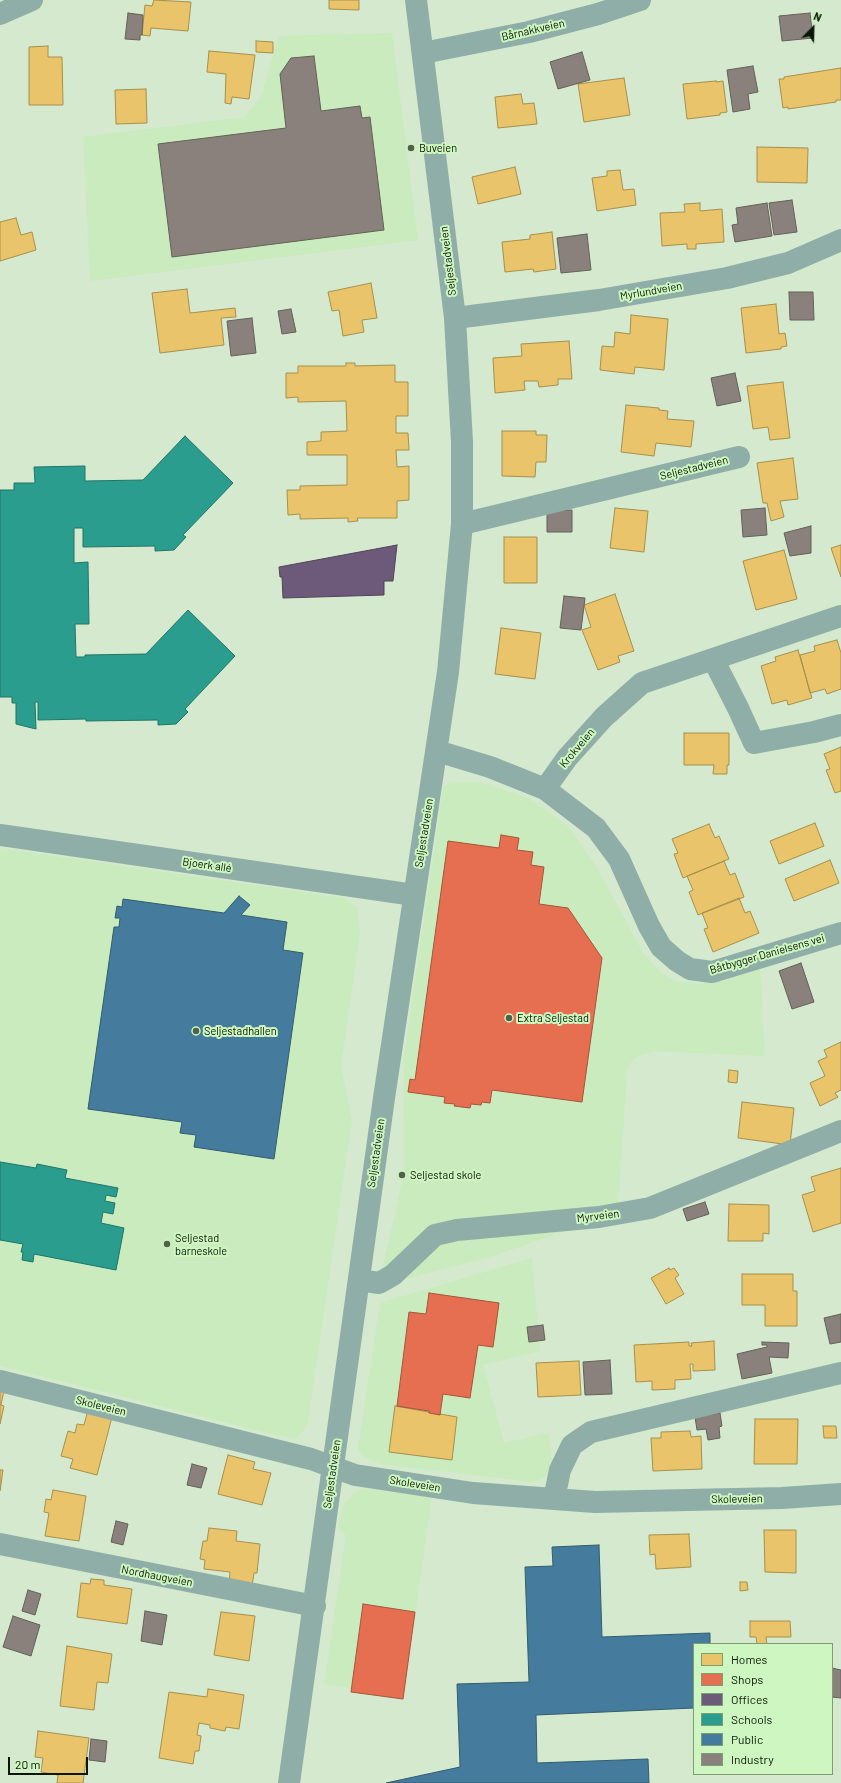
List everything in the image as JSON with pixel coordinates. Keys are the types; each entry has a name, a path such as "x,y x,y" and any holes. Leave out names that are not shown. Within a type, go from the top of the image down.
{"street":[{"path":"0,14 32,0"},
{"name":"Seljestadveien","path":"289,1783 414,895 437,751 449,657 462,524 462,442 455,318 416,0"},
{"name":"Bårnakkveien","path":"423,53 529,32 598,14 640,0"},
{"name":"Myrlundveien","path":"455,318 599,300 726,278 788,263 841,240"},
{"name":"Seljestadveien","path":"462,524 739,457"},
{"name":"Krokveien","path":"545,789 567,758 604,717 642,683 841,616"},
{"path":"713,659 754,743 814,732 841,725"},
{"path":"437,751 490,767 545,789"},
{"name":"Båtbygger Danielsens vei","path":"545,789 596,828 619,859 649,926 661,947 677,961 690,969 712,972 841,933"},
{"name":"Bjoerk allé","path":"0,835 414,895"},
{"name":"Myrveien","path":"359,1280 379,1283 393,1275 435,1235 457,1230 599,1217 650,1208 841,1131"},
{"path":"554,1499 560,1470 572,1445 591,1432 841,1373"},
{"name":"Skoleveien","path":"0,1381 311,1459 355,1475 473,1493 595,1502 782,1498 841,1494"},
{"name":"Nordhaugveien","path":"0,1544 315,1606"}],"shaded area":[{"path":"392,33 418,240 90,281 83,137 245,117 261,96 279,36"},
{"path":"479,782 528,798 568,826 598,869 643,953 659,971 675,981 699,984 760,966 765,1056 654,1051 641,1055 633,1060 627,1068 618,1213 490,1257 409,1278 381,1274 403,1178 404,1057 443,788 450,783"},
{"name":"Seljestad barneskole","path":"0,848 343,898 357,907 360,934 341,1066 352,1121 307,1427 296,1438 276,1435 0,1366"},
{"path":"532,1258 540,1351 483,1365 504,1443 548,1433 552,1460 547,1476 535,1482 380,1464 365,1457 358,1449 380,1303"},
{"path":"364,1489 432,1496 404,1695 324,1684 346,1535 341,1531 338,1525 342,1509 347,1500 355,1492"}],"building: Homes":[{"path":"154,0 191,2 188,31 151,28 150,36 142,35 145,5 152,6"},
{"path":"329,0 359,0 359,10 329,9"},
{"path":"256,41 273,42 273,53 256,52"},
{"path":"48,46 48,57 62,57 63,105 29,105 29,47"},
{"path":"209,51 255,55 249,99 232,97 231,104 225,103 226,74 207,72"},
{"path":"841,68 841,100 788,109 788,107 783,108 779,79"},
{"path":"624,78 630,115 584,122 578,84"},
{"path":"723,81 727,112 720,113 720,115 687,119 683,84"},
{"path":"146,89 147,123 116,124 115,90"},
{"path":"521,94 523,104 534,103 537,124 498,128 495,97"},
{"path":"757,147 808,148 807,183 757,182"},
{"path":"515,167 521,194 478,204 472,177"},
{"path":"620,170 623,190 634,189 636,205 597,211 592,178 607,176 607,171"},
{"path":"700,203 700,211 722,209 724,242 696,244 696,249 687,249 687,244 662,246 660,213 685,212 684,204"},
{"path":"16,218 21,235 32,232 36,250 0,261 0,222"},
{"path":"552,232 556,269 534,272 533,269 505,272 502,242 530,239 530,235"},
{"path":"371,283 377,318 362,320 364,332 343,336 339,310 332,311 328,292"},
{"path":"187,289 190,313 235,308 236,317 221,318 224,345 160,353 152,293"},
{"path":"776,304 779,334 785,333 787,346 781,347 781,349 746,353 741,308"},
{"path":"631,315 668,319 664,370 635,367 634,374 600,370 602,346 614,347 615,332 630,334"},
{"path":"569,341 572,379 558,379 558,385 539,387 538,381 524,381 525,390 495,393 493,358 522,356 521,344"},
{"path":"346,363 355,363 355,366 395,365 395,382 408,382 408,416 396,416 396,433 408,433 409,450 396,450 397,467 409,466 409,500 397,501 397,518 357,518 358,521 348,522 348,518 300,519 300,514 288,515 287,490 300,490 300,486 347,485 347,455 307,455 307,442 321,441 321,432 347,431 346,401 298,402 298,397 286,398 286,373 298,373 298,366 346,366"},
{"path":"783,382 790,438 770,440 768,427 753,429 747,386"},
{"path":"626,405 659,408 659,410 668,411 667,419 694,421 691,447 656,443 654,456 621,452"},
{"path":"502,431 536,431 536,435 547,435 546,462 536,462 535,477 502,476"},
{"path":"793,458 798,499 780,501 784,517 771,521 767,503 763,503 757,463"},
{"path":"615,508 648,511 644,552 610,548"},
{"path":"504,537 537,537 537,583 504,583"},
{"path":"841,545 841,577 831,548"},
{"path":"784,550 797,599 756,610 743,561"},
{"path":"615,594 634,651 618,656 620,662 598,670 582,630 591,627 584,605"},
{"path":"501,628 541,633 535,679 495,674"},
{"path":"837,640 841,653 841,689 827,694 825,689 810,693 800,655 815,651 814,646"},
{"path":"798,650 812,698 788,705 787,700 772,704 761,666 776,661 775,657"},
{"path":"684,733 729,733 729,765 727,765 727,774 713,774 714,765 684,765"},
{"path":"841,747 841,791 835,793 826,770 830,769 824,754"},
{"path":"815,823 824,846 779,864 770,841"},
{"path":"709,824 715,838 719,836 729,859 683,878 674,854 678,853 672,839"},
{"path":"830,860 839,883 794,901 785,879"},
{"path":"724,861 730,875 735,873 744,897 698,915 689,892 693,890 687,876"},
{"path":"739,898 745,913 750,911 759,933 713,952 704,929 708,928 702,913"},
{"path":"841,1042 841,1090 835,1093 838,1097 820,1106 810,1083 825,1076 818,1061 827,1057 824,1050"},
{"path":"729,1070 738,1071 737,1083 728,1082"},
{"path":"742,1102 794,1108 790,1145 738,1138"},
{"path":"841,1168 841,1223 813,1232 802,1195 815,1191 811,1177"},
{"path":"729,1204 769,1205 769,1234 763,1233 763,1241 728,1241"},
{"path":"669,1268 670,1270 674,1268 679,1275 675,1278 684,1294 666,1304 651,1278"},
{"path":"742,1274 793,1274 793,1291 797,1291 797,1326 765,1326 765,1305 742,1305"},
{"path":"714,1341 715,1370 693,1371 693,1364 690,1364 691,1379 675,1380 675,1389 652,1390 652,1381 636,1382 634,1345 689,1342 689,1346 692,1346 691,1343"},
{"path":"579,1361 581,1395 538,1397 536,1363"},
{"path":"0,1389 4,1390 1,1405 4,1406 0,1424"},
{"path":"395,1406 457,1417 452,1460 389,1452"},
{"path":"88,1410 112,1417 97,1475 70,1468 73,1459 61,1456 68,1431 75,1433 77,1424 84,1425"},
{"path":"755,1419 798,1419 797,1464 754,1464"},
{"path":"823,1426 836,1426 837,1438 824,1438"},
{"path":"690,1431 691,1437 701,1436 702,1469 653,1471 651,1438 661,1438 661,1432"},
{"path":"228,1455 255,1462 253,1469 271,1473 262,1505 218,1494"},
{"path":"0,1470 3,1470 0,1491"},
{"path":"53,1490 86,1496 79,1541 45,1536 49,1513 44,1512 46,1499 51,1500"},
{"path":"209,1528 237,1531 236,1541 260,1544 257,1573 254,1573 252,1586 229,1583 230,1572 204,1569 205,1560 200,1559 203,1541 207,1541"},
{"path":"764,1530 796,1530 796,1573 765,1572"},
{"path":"689,1534 691,1567 656,1569 655,1554 650,1555 649,1535"},
{"path":"91,1579 104,1580 104,1585 132,1589 127,1624 77,1617 81,1583 90,1584"},
{"path":"740,1582 747,1582 748,1590 740,1591"},
{"path":"221,1612 255,1616 249,1661 214,1655"},
{"path":"750,1621 790,1621 791,1637 766,1637 767,1643 757,1643 756,1637 750,1637"},
{"path":"67,1646 112,1654 108,1683 97,1682 94,1710 60,1706"},
{"path":"208,1689 244,1695 239,1729 226,1727 225,1731 210,1728 210,1725 199,1723 197,1735 201,1736 199,1751 195,1751 193,1764 159,1758 169,1692 207,1697"},
{"path":"38,1731 89,1738 83,1783 57,1783 58,1775 41,1772 43,1758 35,1757"}],"building: Shops":[{"name":"Extra Seljestad","path":"501,835 519,838 517,850 533,852 531,865 544,867 539,904 568,908 602,958 582,1102 492,1090 490,1103 482,1102 481,1105 471,1104 470,1108 444,1103 445,1097 408,1092 410,1079 415,1080 448,841 499,848"},
{"path":"429,1293 499,1303 493,1347 478,1345 470,1398 443,1394 440,1415 429,1413 429,1411 397,1406 409,1312 426,1314"},
{"path":"363,1604 415,1612 403,1699 351,1692"}],"building: Offices":[{"path":"397,545 393,581 384,581 384,595 283,598 282,577 280,577 279,567"}],"building: Schools":[{"path":"185,436 233,483 183,535 186,537 174,550 155,551 155,546 83,547 83,528 74,528 74,563 88,562 89,624 75,624 76,657 85,657 85,655 146,654 188,610 235,656 185,709 188,712 176,724 158,725 158,720 38,720 38,702 35,702 36,729 16,724 16,703 12,703 12,697 0,697 0,490 14,490 14,483 35,483 34,467 85,466 85,481 143,480"},
{"path":"0,1162 36,1168 37,1164 67,1170 65,1178 118,1188 116,1197 106,1195 105,1201 115,1203 113,1214 103,1212 101,1223 124,1228 116,1270 34,1254 33,1262 22,1260 23,1252 21,1252 23,1244 0,1240"}],"building: Public":[{"name":"Seljestadhallen","path":"239,896 250,905 241,915 287,922 283,950 303,953 274,1159 194,1147 196,1135 180,1133 182,1122 88,1109 114,927 119,927 120,918 115,918 117,906 122,907 123,899 224,913"},
{"path":"599,1545 602,1637 710,1633 710,1643 693,1643 693,1708 536,1715 537,1763 648,1759 649,1783 386,1783 460,1767 457,1684 529,1682 525,1567 553,1566 552,1547"}],"building: Industry":[{"path":"128,13 143,15 142,35 140,35 140,40 125,39"},
{"path":"810,13 813,38 782,41 779,16"},
{"path":"582,52 590,80 558,89 550,62"},
{"path":"314,56 321,111 360,106 362,118 370,117 384,230 172,257 158,144 286,128 280,74 291,58"},
{"path":"753,66 758,92 748,94 750,109 733,112 727,70"},
{"path":"792,200 797,232 774,235 769,203"},
{"path":"767,203 772,236 735,242 732,225 738,224 736,208"},
{"path":"587,234 591,270 561,273 557,238"},
{"path":"789,292 813,292 814,320 790,320"},
{"path":"291,309 296,332 282,334 278,311"},
{"path":"252,318 256,353 231,356 227,321"},
{"path":"735,373 741,401 717,406 711,378"},
{"path":"765,508 767,535 743,537 741,510"},
{"path":"547,510 572,510 572,532 547,532"},
{"path":"811,526 811,553 790,556 784,533"},
{"path":"564,596 585,598 581,630 560,628"},
{"path":"801,963 814,1002 792,1009 779,971"},
{"path":"705,1202 709,1214 687,1221 683,1209"},
{"path":"841,1314 841,1342 830,1344 824,1318"},
{"path":"543,1325 545,1340 529,1342 527,1327"},
{"path":"762,1342 789,1343 788,1358 769,1357 772,1373 742,1379 737,1354 767,1347 767,1345 762,1345"},
{"path":"610,1360 612,1394 585,1395 583,1362"},
{"path":"720,1413 722,1426 719,1427 720,1438 708,1440 706,1429 697,1430 695,1417"},
{"path":"192,1464 207,1468 201,1488 187,1485"},
{"path":"116,1521 128,1524 123,1545 111,1542"},
{"path":"28,1590 41,1594 35,1615 22,1611"},
{"path":"145,1611 167,1615 162,1645 141,1641"},
{"path":"13,1616 40,1625 31,1656 3,1647"},
{"path":"833,1668 841,1670 841,1698 833,1697"},
{"path":"91,1739 107,1741 105,1762 89,1760"}],"place":[{"name":"Buveien","path":"411,148"},
{"name":"Extra Seljestad","path":"509,1018"},
{"name":"Seljestadhallen","path":"196,1031"},
{"name":"Seljestad skole","path":"402,1175"},
{"name":"Seljestad barneskole","path":"167,1244"}]}
